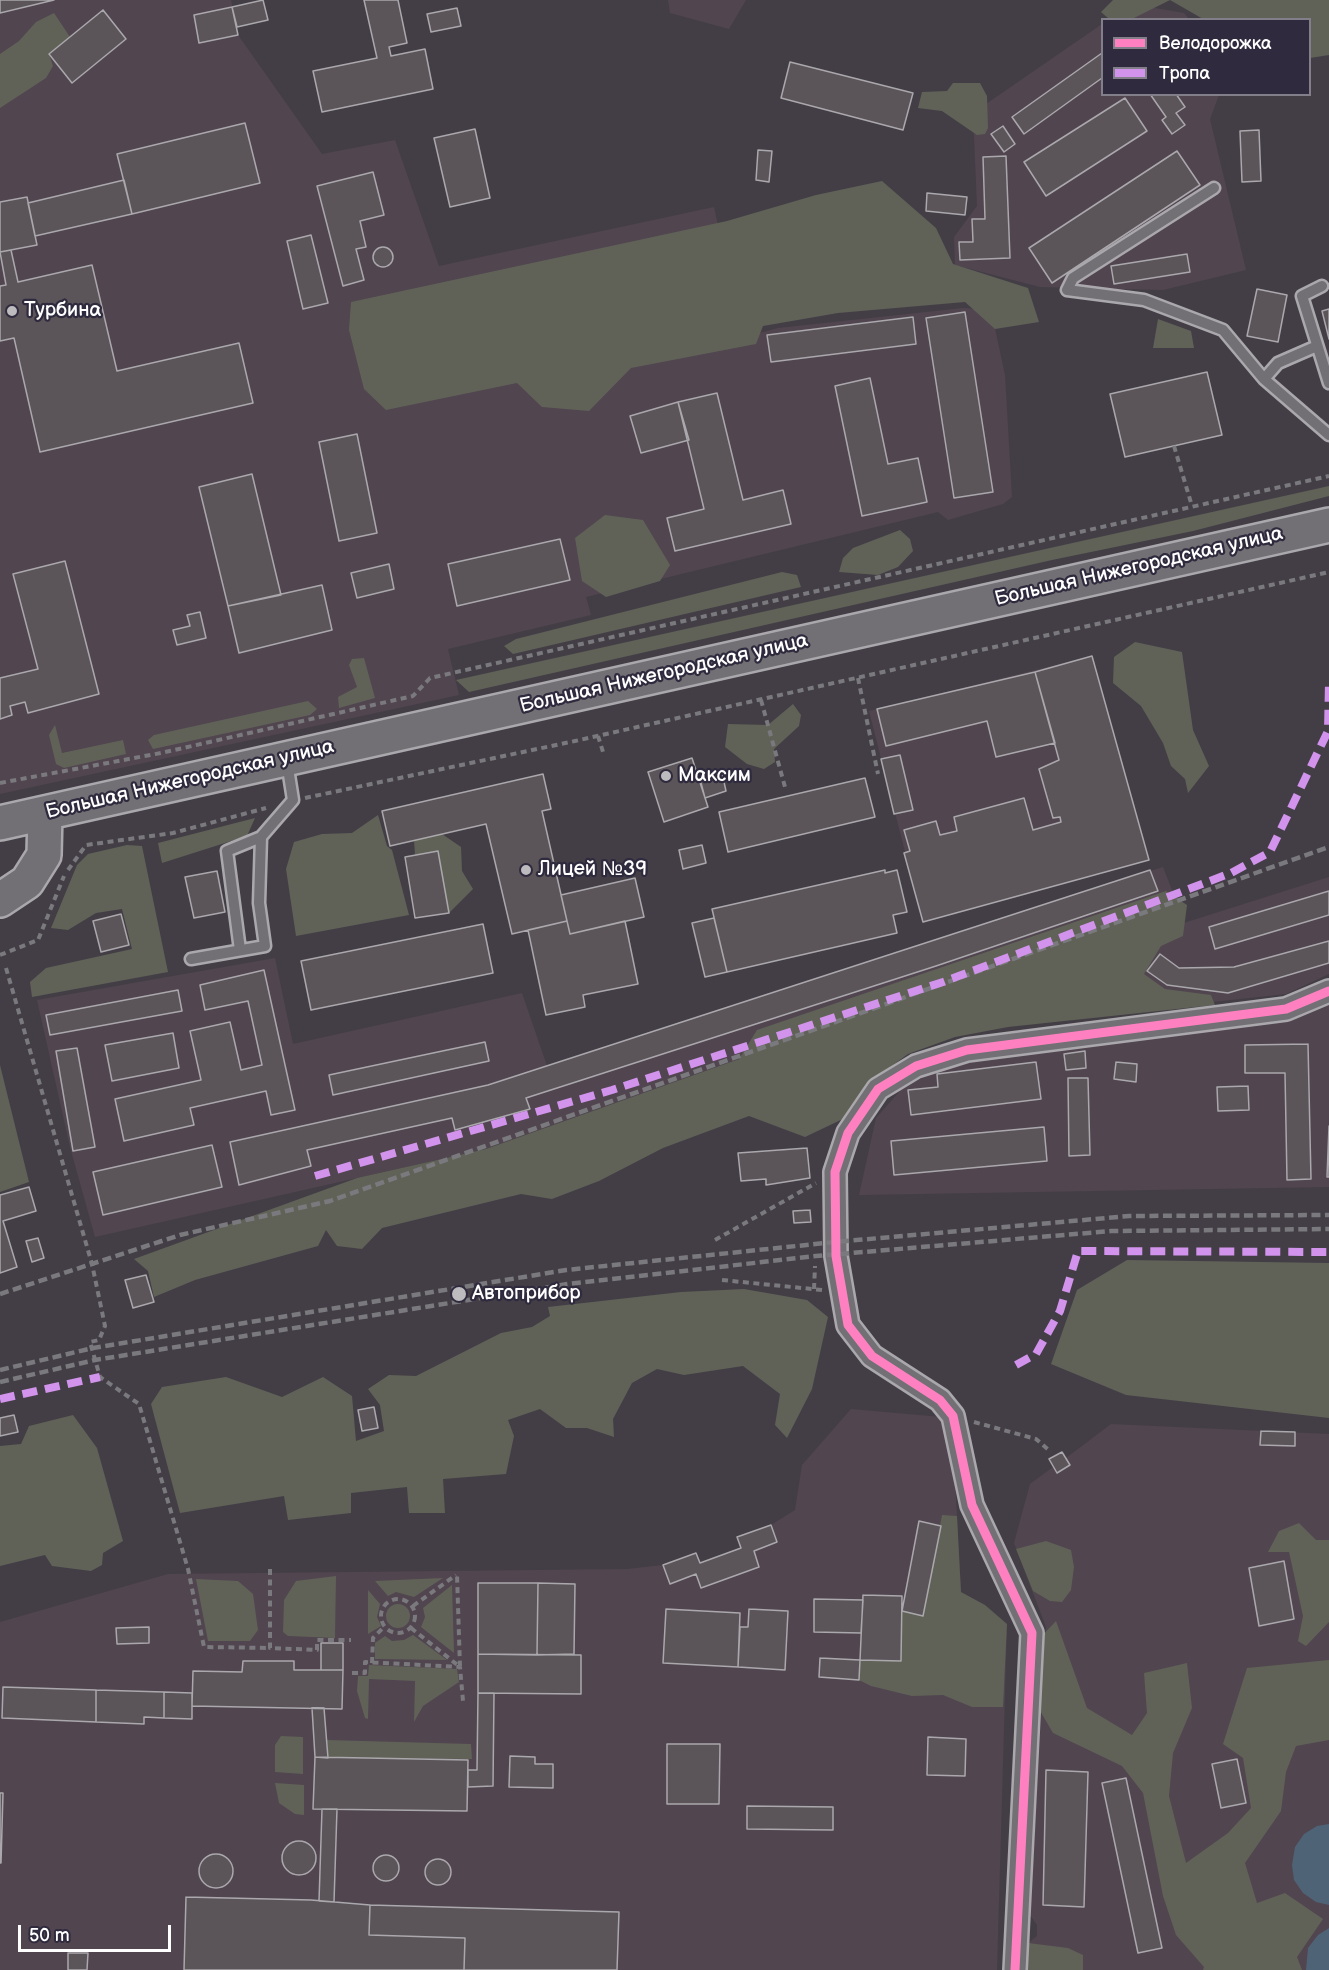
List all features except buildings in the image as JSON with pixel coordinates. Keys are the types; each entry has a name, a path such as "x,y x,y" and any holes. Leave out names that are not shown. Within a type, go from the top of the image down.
{"main road":[{"name":"Большая Нижегородская улица","path":"0,823 1329,525"},
{"path":"0,900 27,882 44,855 45,813"}],"street":[{"path":"1015,1970 1032,1633 972,1505 953,1416 940,1400 873,1356 848,1325 840,1293 835,1242 835,1172 848,1133 878,1089 916,1066 967,1050 1286,1009 1329,991"}],"lane":[{"path":"1214,188 1073,278 1067,290 1144,300 1223,330 1264,379 1329,435"},
{"path":"1322,286 1302,296 1329,383"},
{"path":"1264,379 1278,363 1317,346"},
{"path":"240,950 227,851 261,837 293,800 286,758"},
{"path":"191,959 265,946 259,903 261,837"}],"path":[{"path":"1174,446 1192,507"},
{"path":"0,783 161,753 414,696 430,678 1329,476"},
{"path":"0,955 38,940 66,872 86,845 173,833 293,800 598,736 1329,572"},
{"path":"858,678 878,774"},
{"path":"761,700 785,787"},
{"path":"598,736 604,755"},
{"path":"6,968 92,1264 105,1326 99,1340 90,1342 100,1377 139,1404 188,1569 204,1647 317,1650 317,1640 351,1640"},
{"path":"716,1240 835,1172"},
{"path":"722,1280 840,1293"},
{"path":"100,1377 109,1376"},
{"path":"953,1416 1036,1439 1051,1452"},
{"path":"270,1569 270,1648"},
{"path":"413,1606 457,1575 463,1701"},
{"path":"399,1599 413,1606 416,1618 411,1628 403,1634 392,1633 384,1627 381,1620 385,1605 399,1599"},
{"path":"372,1663 373,1638 384,1627"},
{"path":"411,1628 460,1667"},
{"path":"352,1673 365,1673 365,1662 460,1667"}],"shaded area":[{"path":"0,0 231,0 238,35 322,154 395,140 439,266 714,207 742,338 778,328 963,308 991,310 1005,375 1012,497 1003,504 948,520 938,512 586,597 591,615 448,649 459,695 0,794"},
{"path":"668,0 746,0 729,29 670,13"},
{"path":"1113,0 1170,0 1134,18 1108,18 1101,12"},
{"path":"1170,0 1329,0 1329,55 1311,58 1311,18 1201,18"},
{"path":"1131,4 1184,13 1188,18 1111,18"},
{"path":"54,13 70,37 49,54 53,66 46,78 0,108 0,54 19,41 36,22"},
{"path":"1101,25 1101,96 1219,96 1210,119 1246,270 1163,290 1040,287 955,265 954,237 977,206 973,113"},
{"path":"953,83 980,83 987,96 988,128 985,134 977,135 942,111 918,108 922,92 947,91"},
{"path":"882,181 936,228 953,264 1028,288 1039,322 995,329 965,302 838,313 763,326 756,344 631,368 589,411 542,407 517,383 386,410 364,389 349,330 351,302 727,221 816,195"},
{"path":"1158,319 1191,331 1194,348 1153,348"},
{"path":"1329,486 1329,496 1193,531 1052,560 469,692 456,680"},
{"path":"605,515 643,520 670,565 660,581 606,597 582,581 575,538"},
{"path":"900,530 910,539 913,551 898,567 878,575 839,572 843,558 853,548"},
{"path":"782,572 797,575 801,587 513,654 504,646 516,639"},
{"path":"1135,642 1182,652 1193,730 1209,766 1188,793 1185,779 1171,766 1163,743 1141,706 1113,683 1114,657"},
{"path":"1092,656 1149,860 923,922 869,711"},
{"path":"364,658 375,698 339,708 338,697 357,687 349,665 352,659"},
{"path":"308,701 317,709 310,715 153,749 148,740 154,735"},
{"path":"793,704 801,715 799,726 774,749 775,762 764,769 747,764 725,747 728,724 768,725"},
{"path":"55,725 62,753 123,740 126,754 64,768 56,764 49,735"},
{"path":"378,815 387,846 392,850 409,915 296,936 286,869 294,842 322,834 352,833"},
{"path":"255,818 247,836 162,863 158,843"},
{"path":"442,834 461,847 462,871 473,889 449,913 437,851 415,855 414,840"},
{"path":"127,845 142,846 168,972 32,997 30,982 46,968 132,949 122,909 96,913 68,930 51,928 77,865 88,854"},
{"path":"1163,867 1177,903 486,1149 95,1237 70,1147 37,1000 275,958 293,1044 522,993 547,1066"},
{"path":"1329,877 1329,974 1286,994 1148,1009 1130,940"},
{"path":"1166,891 1187,905 1183,936 1161,946 1144,974 1165,989 1211,995 1215,1005 1008,1027 955,1037 908,1054 868,1083 847,1117 805,1137 749,1116 663,1148 599,1181 552,1199 521,1194 382,1228 362,1249 337,1246 326,1230 318,1246 195,1280 154,1297 148,1271 134,1259 357,1178 486,1149 739,1059 757,1030"},
{"path":"1329,1003 1329,1187 859,1195 876,1118 914,1075 945,1064 1257,1023"},
{"path":"0,1065 29,1182 0,1192"},
{"path":"1127,1260 1329,1263 1329,1418 1126,1395 1051,1364 1077,1290"},
{"path":"744,1289 807,1300 828,1317 812,1389 787,1438 775,1425 780,1394 743,1366 684,1375 657,1369 632,1383 613,1419 614,1437 587,1428 566,1428 540,1409 508,1420 514,1436 506,1474 443,1479 445,1513 409,1513 407,1487 351,1493 351,1513 288,1520 284,1496 180,1513 151,1404 162,1387 226,1377 282,1397 323,1377 352,1396 356,1441 384,1431 380,1405 368,1389 389,1375 416,1376 501,1333 532,1327 550,1316 548,1307 681,1292"},
{"path":"851,1409 952,1418 962,1617 1007,1624 997,1970 0,1970 0,1622 168,1574 627,1569 663,1565 696,1553 701,1563 741,1548 737,1537 771,1525 795,1510 802,1465"},
{"path":"73,1415 97,1448 123,1541 103,1553 102,1565 91,1571 52,1566 45,1555 0,1566 0,1446 21,1444 29,1426"},
{"path":"1111,1424 1329,1434 1329,1970 1027,1970 1028,1943 1037,1936 1037,1925 1030,1915 1046,1627 1014,1543 1030,1484 1053,1467 1049,1459 1062,1452 1066,1458"},
{"path":"942,1515 957,1516 961,1592 985,1605 1007,1624 1003,1707 972,1707 943,1695 912,1696 871,1686 859,1680 860,1660 900,1661 902,1611 923,1615"},
{"path":"1299,1523 1316,1540 1329,1540 1329,1622 1306,1646 1298,1641 1303,1616 1289,1552 1268,1552 1279,1531"},
{"path":"1046,1541 1071,1550 1074,1567 1071,1590 1062,1602 1050,1601 1033,1591 1016,1549"},
{"path":"336,1576 335,1638 288,1636 283,1632 284,1600 296,1581"},
{"path":"443,1578 414,1597 396,1592 388,1596 375,1581"},
{"path":"196,1579 238,1581 253,1594 258,1630 250,1641 208,1641"},
{"path":"452,1585 454,1653 421,1627 425,1617 423,1608"},
{"path":"368,1590 380,1604 377,1617 381,1626 368,1634"},
{"path":"398,1604 407,1607 410,1616 407,1625 398,1628 389,1625 386,1616 389,1607"},
{"path":"1056,1621 1087,1708 1132,1735 1147,1713 1144,1673 1187,1663 1192,1708 1173,1753 1169,1796 1186,1863 1228,1833 1251,1808 1243,1758 1223,1744 1247,1668 1329,1660 1329,1740 1296,1746 1286,1772 1281,1811 1245,1863 1257,1903 1285,1893 1323,1919 1297,1957 1302,1970 1203,1970 1204,1967 1176,1935 1163,1896 1143,1793 1122,1766 1053,1733 1039,1709 1039,1639"},
{"path":"413,1635 447,1660 375,1659 375,1643 385,1636 392,1641 404,1640"},
{"path":"369,1665 457,1669 459,1682 423,1706 414,1722 415,1681 369,1679 368,1719 365,1718 357,1691 358,1676 368,1676"},
{"path":"281,1736 303,1737 303,1774 275,1772 275,1745"},
{"path":"327,1740 471,1744 472,1759 328,1758"},
{"path":"275,1783 304,1785 304,1815 295,1814 279,1803"},
{"path":"1028,1943 1068,1948 1083,1955 1083,1970 1027,1970"}],"water":[{"path":"1329,1824 1329,1905 1316,1902 1303,1893 1294,1880 1292,1865 1295,1847 1304,1834 1317,1826"},
{"path":"1329,1928 1329,1970 1306,1970 1308,1948 1318,1935"}],"railway":[{"path":"0,1294 180,1235 330,1201 1329,847"},
{"path":"0,1370 93,1348 566,1270 835,1242 1129,1216 1329,1215"},
{"path":"0,1382 95,1360 568,1284 816,1256 1111,1231 1329,1229"}],"marked path":[{"path":"315,1176 612,1090 943,982 1231,873 1270,852 1328,731 1329,683"},
{"path":"1016,1365 1036,1354 1060,1311 1078,1251 1329,1252"},
{"path":"0,1399 100,1377"}],"cycle path":[{"path":"1015,1970 1032,1633 972,1505 953,1416 940,1400 872,1356 848,1325 836,1256 835,1172 848,1133 878,1089 916,1066 967,1050 1286,1009 1329,991"}],"place":[{"name":"Турбина","path":"12,311"},
{"name":"Максим","path":"666,776"},
{"name":"Лицей №39","path":"526,870"},
{"name":"Автоприбор","path":"459,1294"}]}
